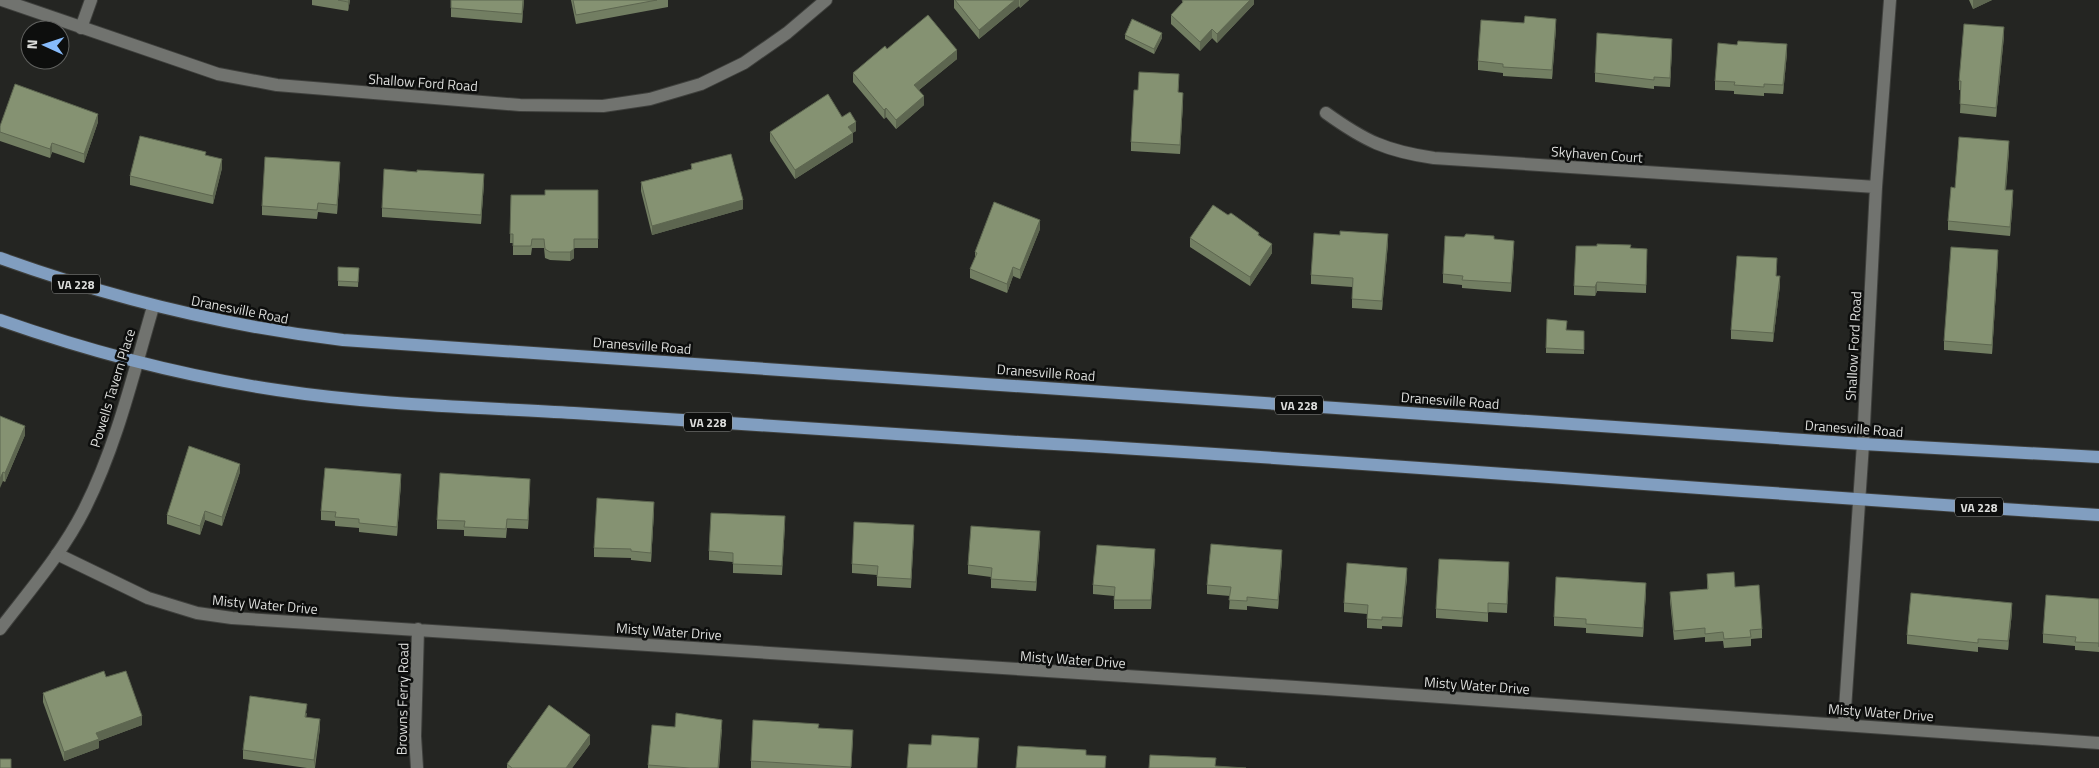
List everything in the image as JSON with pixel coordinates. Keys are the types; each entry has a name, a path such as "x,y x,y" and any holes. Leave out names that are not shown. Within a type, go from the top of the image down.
{"main road":[{"name":"Dranesville Road","path":"0,258 57,278 153,307 255,328 343,340 1863,444 2099,457"},
{"name":"VA 228","path":"0,320 66,343 137,363 213,380 338,398 893,435 1281,456 1858,500 2099,515"}],"street":[{"name":"Shallow Ford Road","path":"2,0 218,74 277,86 520,105 603,106 650,99 701,84 744,63 787,33 826,0"},
{"path":"81,28 91,0"},
{"name":"Shallow Ford Road","path":"1844,724 1863,444 1876,187 1890,0"},
{"name":"Skyhaven Court","path":"1326,113 1358,136 1382,147 1434,158 1876,187"},
{"name":"Powells Tavern Place","path":"0,628 56,554 85,509 116,434 153,307"},
{"name":"Misty Water Drive","path":"56,554 148,598 197,613 232,618 1844,724 2099,743"},
{"name":"Browns Ferry Road","path":"417,768 415,736 418,629"}],"building":[{"path":"451,0 523,0 522,14 451,8"},
{"path":"573,0 657,0 576,15"},
{"path":"955,0 1015,0 979,30"},
{"path":"1182,0 1250,0 1217,34 1212,29 1200,42 1171,15 1183,2"},
{"path":"928,15 957,50 914,85 924,96 896,120 886,108 884,110 853,73 885,46 887,49"},
{"path":"1525,16 1556,19 1552,70 1503,67 1503,64 1478,61 1481,20 1524,23"},
{"path":"1132,19 1162,33 1154,49 1125,35"},
{"path":"1964,24 2004,27 1996,108 1960,104 1961,81 1959,81"},
{"path":"1597,33 1672,39 1670,78 1654,77 1654,80 1595,73"},
{"path":"1738,41 1787,44 1783,85 1764,84 1764,87 1734,85 1735,82 1715,81 1718,43 1737,45"},
{"path":"1139,72 1179,74 1178,92 1183,93 1180,145 1131,142 1134,90 1138,90"},
{"path":"15,84 98,114 84,154 52,143 50,149 0,132 0,126"},
{"path":"828,94 842,117 850,112 856,122 848,127 853,133 795,170 770,132"},
{"path":"140,136 206,152 205,155 222,159 213,196 130,176"},
{"path":"1959,137 2009,141 2005,190 2013,190 2010,227 1948,221 1951,187 1955,188"},
{"path":"731,154 743,200 652,226 641,182 692,169 691,164"},
{"path":"265,157 340,162 337,205 318,203 317,210 262,206"},
{"path":"384,169 484,174 481,215 382,208"},
{"path":"545,190 598,190 598,239 574,239 574,249 570,252 550,252 545,249 544,239 532,239 531,246 513,246 513,234 510,234 511,195 545,195"},
{"path":"994,202 1040,220 1020,270 1013,267 1007,284 970,269"},
{"path":"1213,205 1228,215 1231,213 1272,244 1250,277 1190,238"},
{"path":"1340,231 1388,234 1382,301 1352,299 1353,278 1311,275 1314,233 1340,235"},
{"path":"1466,234 1494,236 1494,239 1514,241 1511,283 1462,280 1463,276 1443,274 1445,236 1464,237"},
{"path":"1597,244 1631,245 1630,248 1647,249 1646,285 1597,282 1595,287 1574,286 1576,246 1597,246"},
{"path":"1951,247 1998,250 1992,345 1944,341"},
{"path":"1737,256 1777,258 1776,276 1780,276 1773,333 1731,330"},
{"path":"338,267 359,268 358,282 338,281"},
{"path":"1547,319 1567,321 1566,330 1584,331 1584,350 1546,348"},
{"path":"0,416 25,426 5,473 3,472 0,479"},
{"path":"189,446 240,464 222,517 205,511 200,526 167,515"},
{"path":"325,468 401,474 397,527 359,523 359,519 335,517 336,512 321,511"},
{"path":"440,473 530,479 528,520 507,519 506,529 464,527 465,521 437,520"},
{"path":"597,498 654,502 651,553 631,551 631,549 594,548"},
{"path":"711,513 785,516 782,566 733,564 733,553 709,551"},
{"path":"854,522 914,525 911,579 877,577 878,566 852,564"},
{"path":"971,526 1040,531 1036,582 991,579 992,568 968,565"},
{"path":"1211,544 1282,550 1278,600 1247,597 1247,601 1229,600 1231,587 1207,585"},
{"path":"1097,545 1155,549 1151,600 1114,600 1115,587 1093,585"},
{"path":"1439,559 1509,562 1507,604 1488,603 1488,613 1436,609"},
{"path":"1347,563 1407,568 1402,618 1382,617 1382,620 1367,619 1368,605 1344,603"},
{"path":"1734,572 1735,587 1759,585 1762,629 1750,630 1751,637 1724,639 1723,632 1705,634 1705,628 1674,631 1670,592 1708,589 1707,574"},
{"path":"1556,577 1646,583 1643,628 1586,624 1586,619 1554,617"},
{"path":"1911,593 2012,603 2008,641 1978,639 1978,643 1907,635"},
{"path":"2046,595 2099,599 2099,643 2075,642 2076,637 2043,634"},
{"path":"104,671 106,677 126,671 142,716 96,733 99,739 64,752 43,693"},
{"path":"250,696 307,704 305,717 320,719 314,760 243,750"},
{"path":"549,705 590,735 566,768 512,768 507,764"},
{"path":"676,713 722,720 718,768 648,765 652,725 675,727"},
{"path":"753,720 819,724 818,728 853,730 851,767 751,761"},
{"path":"932,735 979,738 977,768 907,768 909,744 931,745"},
{"path":"1018,746 1086,750 1086,755 1106,756 1105,768 1016,768"},
{"path":"1150,755 1216,758 1215,766 1246,768 1149,768"},
{"path":"0,759 11,759 11,768 0,768"}]}
